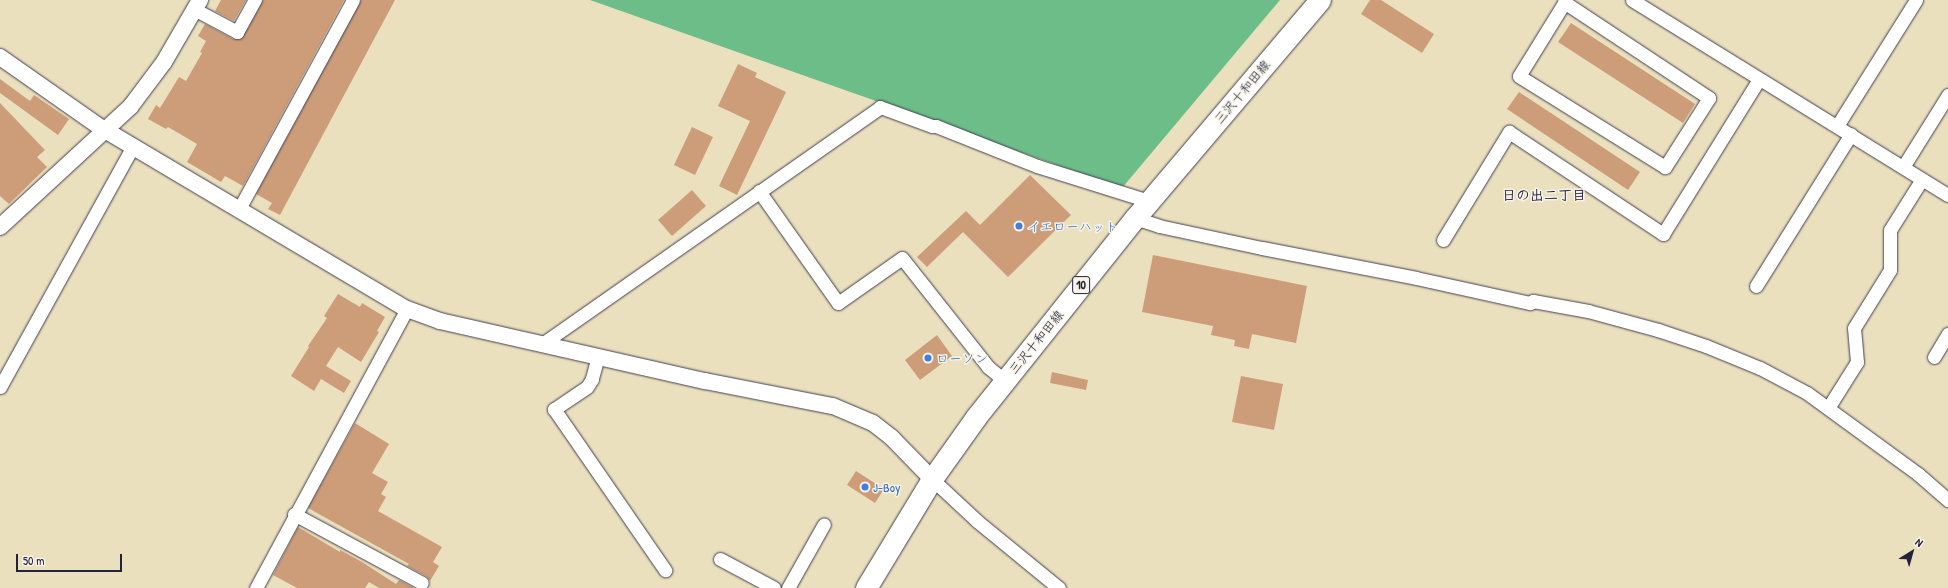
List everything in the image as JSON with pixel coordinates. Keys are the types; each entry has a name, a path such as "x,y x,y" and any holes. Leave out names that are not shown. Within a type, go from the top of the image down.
{"main road":[{"name":"三沢十和田線","path":"866,588 932,479 976,417 1149,201 1320,0"}],"street":[{"path":"0,227 131,106 164,62 197,5 237,32 255,0"},
{"path":"239,209 353,0"},
{"path":"1632,0 1759,80 1851,134 1948,195"},
{"path":"1837,126 1916,0"},
{"path":"1565,1 1709,98 1665,167 1519,76 1565,1"},
{"path":"0,57 105,130 407,308 440,321 705,381 833,406 873,423 892,438 932,479 977,521 1059,588"},
{"path":"1443,240 1509,132 1663,234 1759,80"},
{"path":"1903,167 1948,95"},
{"path":"542,344 880,107 932,126 936,126 1037,166 1149,201"},
{"path":"1756,286 1851,134"},
{"path":"0,387 133,146"},
{"path":"1828,408 1857,362 1854,328 1890,270 1890,230 1922,179"},
{"path":"759,191 838,303 902,258 988,367 1005,381"},
{"path":"1135,218 1159,226 1262,248 1416,278 1530,303 1533,301 1588,311 1658,330 1706,346 1760,368 1808,393 1916,473 1948,500"},
{"path":"256,588 294,514 407,308"},
{"path":"1934,357 1948,334"},
{"path":"598,356 592,379 587,387 554,409 665,570"},
{"path":"294,514 422,583"},
{"path":"788,588 824,524"},
{"path":"720,558 774,588"}],"green space":[{"path":"590,0 1280,0 1122,188"}],"building":[{"path":"221,0 246,0 234,21 215,11"},
{"path":"263,0 344,0 243,186 225,176 221,182 187,162 197,144 168,127 166,129 148,119 156,105 160,108 179,77 186,81 202,53 200,52 206,41 198,36 205,24 233,39 241,39"},
{"path":"361,0 395,0 280,215 268,209 272,203 256,194"},
{"path":"1370,0 1381,0 1434,34 1422,53 1361,14"},
{"path":"1571,23 1695,104 1683,123 1558,42"},
{"path":"738,64 757,73 755,77 786,92 737,195 719,186 750,121 718,106"},
{"path":"0,79 30,101 34,95 69,119 58,135 0,93"},
{"path":"1519,92 1640,172 1628,190 1507,109"},
{"path":"0,103 45,150 37,157 47,167 9,204 0,196"},
{"path":"692,127 713,137 695,175 674,165"},
{"name":"イエローハット","path":"1030,175 1071,215 1008,277 963,232 927,267 917,257 966,211 980,225"},
{"path":"692,190 706,206 672,236 658,220"},
{"path":"1153,255 1307,286 1296,343 1252,334 1249,349 1234,346 1235,340 1211,335 1213,326 1142,312"},
{"path":"338,294 360,307 362,303 385,317 377,331 379,332 361,362 338,347 326,366 351,381 344,393 321,379 314,391 291,376 309,347 308,346 327,318 324,316"},
{"name":"ローソン","path":"937,335 952,356 920,380 905,360"},
{"path":"1052,372 1088,380 1086,390 1050,383"},
{"path":"1241,376 1283,384 1274,430 1232,422"},
{"path":"355,423 389,444 372,473 388,482 381,494 386,497 378,511 442,547 433,562 439,566 430,581 426,576 407,566 409,564 308,508"},
{"name":"J-Boy","path":"856,471 884,489 875,503 847,485"},
{"path":"298,527 340,552 340,550 362,562 396,584 399,580 414,588 379,588 369,582 365,588 297,588 273,575"}],"place":[{"name":"イエローハット","path":"1019,226"},
{"name":"ローソン","path":"928,358"},
{"name":"J-Boy","path":"865,487"}],"district":[{"name":"日の出二丁目","path":"1544,195"}]}
